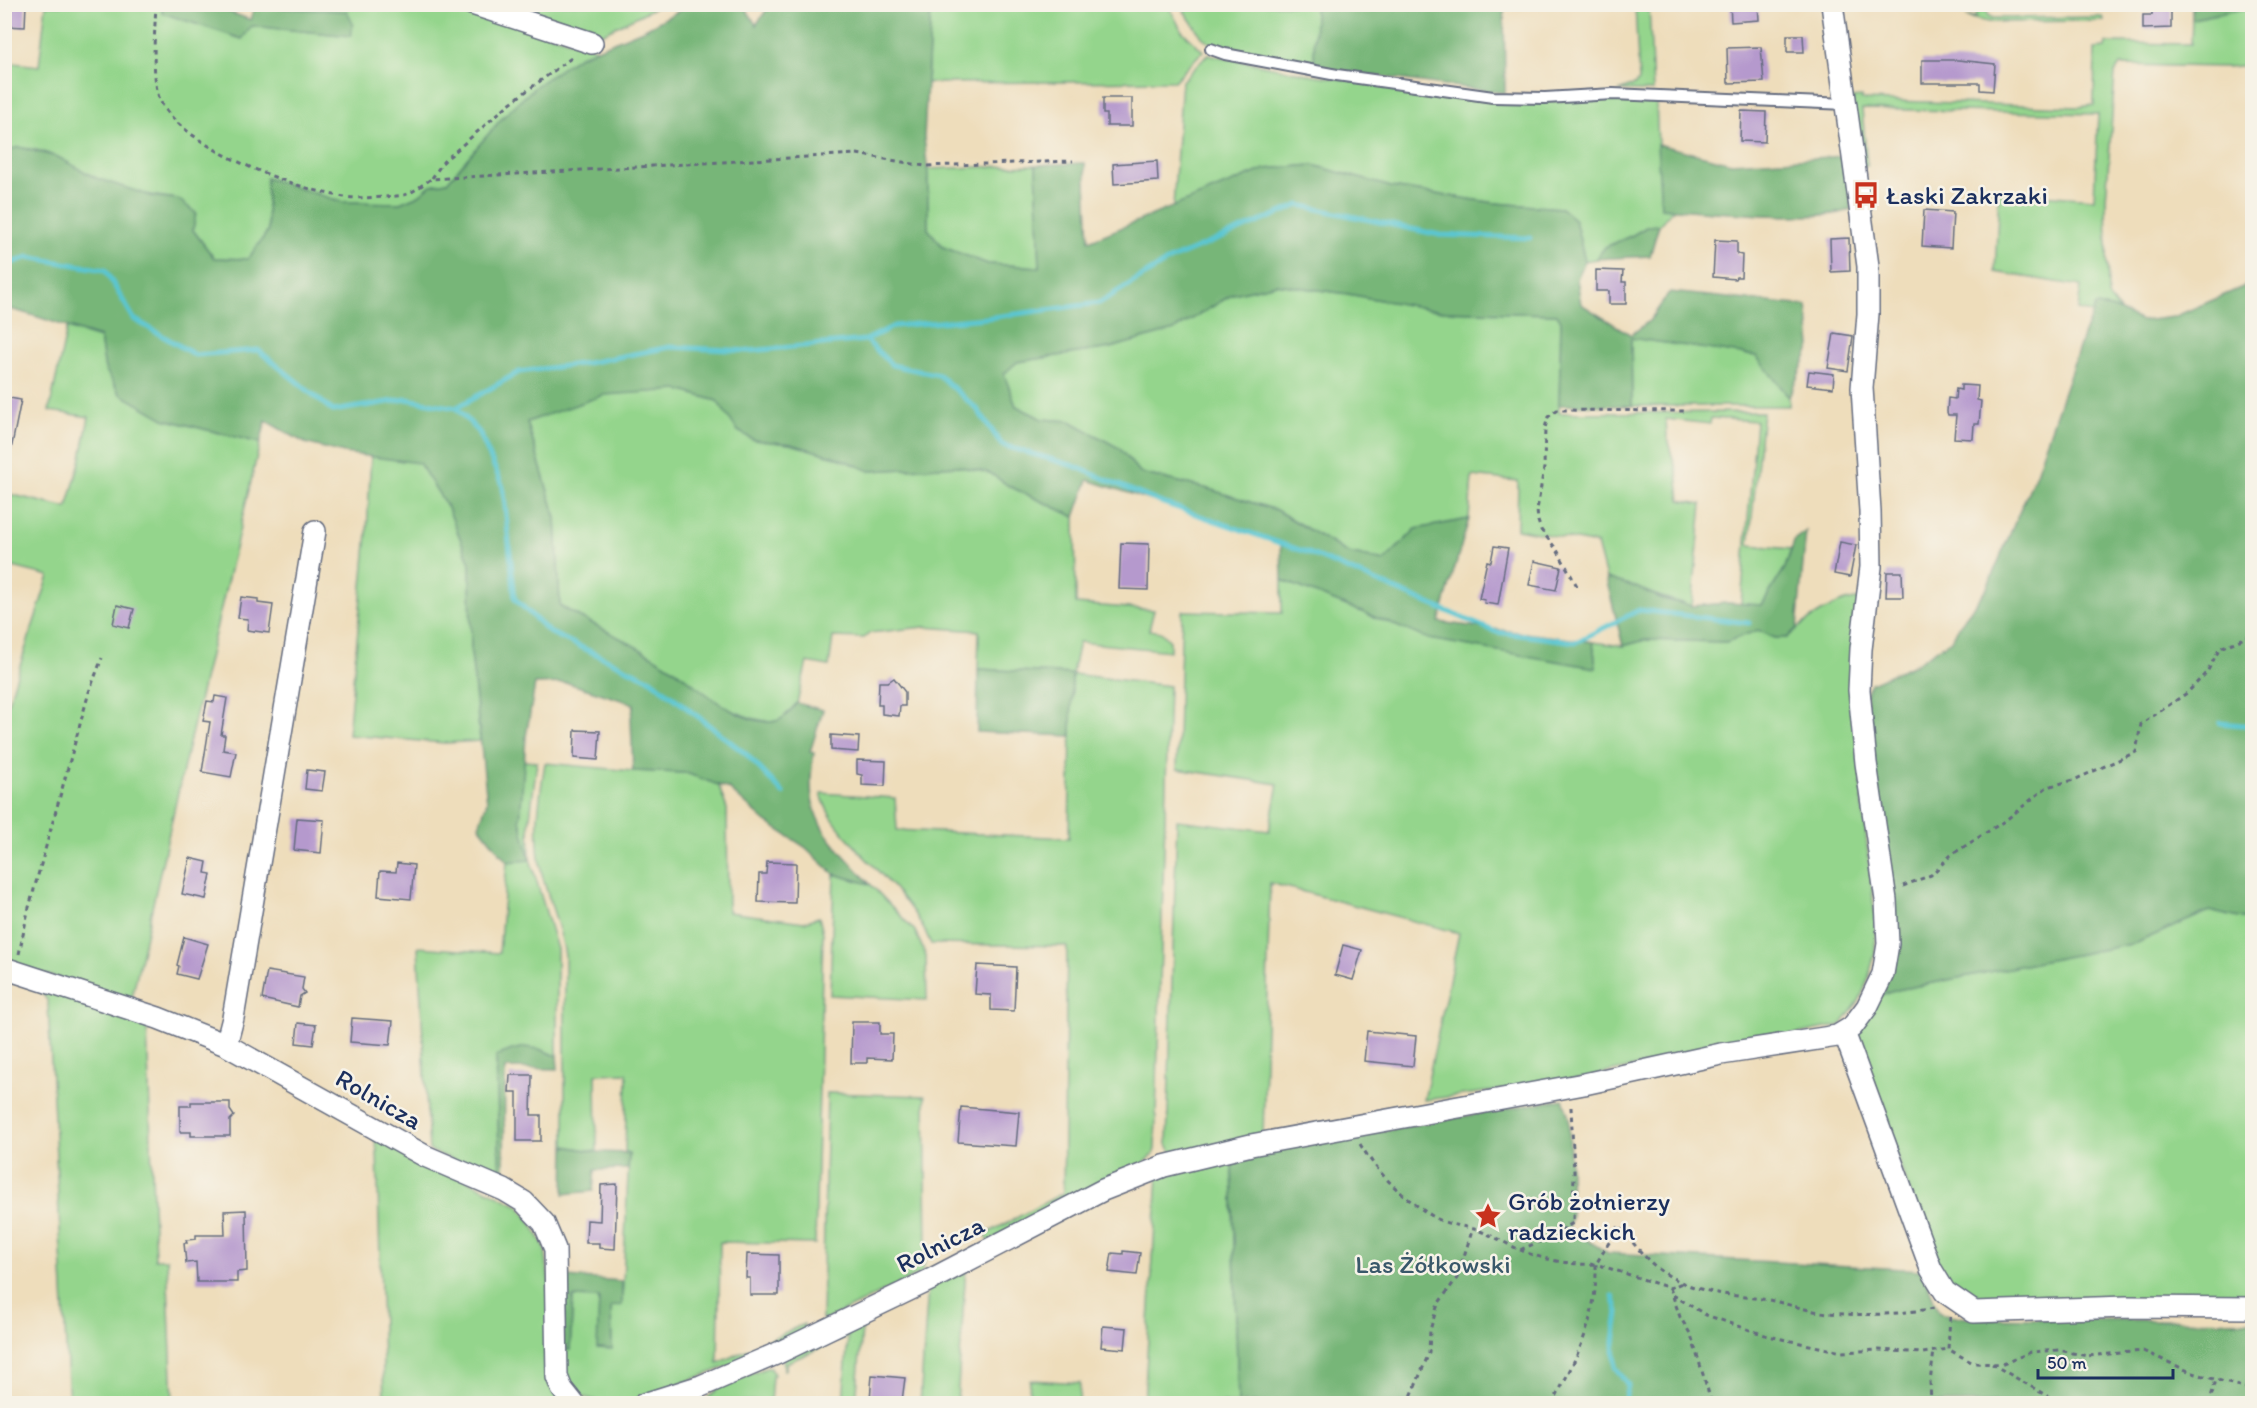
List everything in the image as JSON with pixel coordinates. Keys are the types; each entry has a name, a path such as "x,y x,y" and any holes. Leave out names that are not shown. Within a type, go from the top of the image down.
{"street":[{"path":"472,4 592,43"},
{"path":"1832,4 1869,283 1869,314 1862,388 1870,511 1871,567 1860,668 1860,696 1866,763 1886,900 1888,944 1883,974 1867,1007 1852,1027 1844,1032 1931,1269 1945,1292 1974,1312 2127,1307 2253,1308"},
{"path":"226,1045 234,1018 315,531"},
{"name":"Rolnicza","path":"10,969 158,1018 226,1045 425,1156 504,1190 531,1209 543,1223 555,1249 558,1377 562,1389 574,1404"},
{"name":"Rolnicza","path":"644,1404 692,1397 932,1279 1103,1190 1164,1166 1264,1142 1567,1087 1721,1054 1837,1036 1844,1032"}],"lane":[{"path":"1211,49 1225,54 1337,75 1493,97 1545,98 1613,94 1846,104"}],"path":[{"path":"156,4 156,88 160,102 184,131 229,158 289,182 346,198 406,195 431,179 443,162 509,104 592,43"},
{"path":"431,179 857,154 925,166 1073,161"},
{"path":"1577,586 1557,550 1541,530 1538,521 1537,510 1544,468 1544,436 1548,417 1557,410 1685,411"},
{"path":"1886,900 1904,885 1931,875 1951,855 2001,824 2047,787 2074,780 2136,752 2141,724 2187,693 2207,672 2220,648 2253,635"},
{"path":"10,969 89,692 102,658"},
{"path":"1520,1250 1550,1237 1573,1223 1572,1122 1567,1087"},
{"path":"1349,1127 1368,1158 1396,1189 1435,1218 1452,1225 1473,1228 1531,1255 1566,1263 1596,1264 1671,1288 1682,1282"},
{"path":"1552,1404 1582,1346 1594,1309 1596,1264 1619,1226 1652,1264 1682,1282 1714,1293 1772,1301 1831,1313 1912,1312 1945,1306 1952,1297"},
{"path":"1408,1404 1429,1353 1430,1330 1438,1304 1457,1278 1473,1228"},
{"path":"1671,1288 1680,1317 1691,1335 1712,1404"},
{"path":"1673,1295 1706,1315 1768,1336 1842,1353 1879,1350 1923,1353 1948,1349 1973,1364 2003,1364 2031,1352 2059,1350 2087,1356 2143,1351 2168,1364 2253,1392"},
{"path":"1948,1349 1952,1297"},
{"path":"1931,1404 1929,1382 1934,1351"},
{"path":"1991,1364 2061,1404"},
{"path":"2209,1404 2216,1380"}],"green space":[{"path":"653,4 658,6 593,38 484,5"},
{"path":"930,4 924,137 928,174 928,229 943,247 988,264 1040,267 1036,165 1085,163 1089,241 1265,169 1313,165 1391,187 1495,203 1561,208 1575,220 1585,261 1577,279 1581,304 1631,335 1650,320 1670,292 1807,306 1811,346 1789,397 1756,356 1631,338 1632,406 1559,405 1561,321 1557,314 1440,311 1348,294 1276,284 1233,294 1174,330 1110,348 1017,362 1004,374 1016,406 1042,419 1070,421 1119,448 1140,473 1205,488 1276,510 1348,553 1384,561 1416,529 1469,519 1439,622 1593,642 1596,668 1429,639 1282,580 1281,542 1088,480 1075,517 1009,486 990,473 957,466 870,471 836,457 791,444 754,440 738,431 717,401 679,390 604,395 527,422 556,518 560,606 656,658 740,715 773,722 785,716 797,703 823,710 810,752 814,753 811,776 815,812 831,840 870,884 834,874 805,847 766,822 729,789 686,773 633,771 631,718 634,704 568,683 535,684 526,736 520,820 530,860 507,862 479,826 487,802 471,652 470,563 448,508 419,463 344,453 305,443 266,421 260,443 164,419 120,394 105,369 100,337 5,308 5,151 19,147 58,157 96,178 151,196 178,199 196,213 193,230 214,258 248,259 268,231 266,178 342,202 400,203 419,195 431,185 447,182 504,116 536,86 578,57 645,29 690,5 744,5 756,25 770,5"},
{"path":"1192,4 1315,5 1314,68 1214,46 1202,37 1184,11"},
{"path":"1987,4 1987,15 1993,18 2103,17 2104,21 1988,22 1966,17 1976,17 1976,5"},
{"path":"2252,4 2252,7 2192,19 2192,5"},
{"path":"46,5 162,5 162,13 252,26 351,36 347,11 254,7 255,5 448,5 598,49 578,57 536,86 504,116 447,182 431,185 419,195 400,203 342,202 267,178 268,231 248,259 214,258 193,230 178,199 116,186 42,151 18,148 5,151 5,62 39,66"},
{"path":"162,5 210,5 251,20 254,7 347,11 353,24 351,36 252,26 242,39 162,13"},
{"path":"930,5 1168,5 1182,31 1203,51 1174,81 927,83"},
{"path":"1315,5 1504,5 1505,93 1314,68"},
{"path":"1635,5 1649,5 1653,91 1619,91 1639,81"},
{"path":"2252,7 2252,65 2227,67 2120,65 2115,73 2106,200 2108,297 2121,312 2096,306 2092,313 2078,310 2081,286 1995,272 1999,192 2094,199 2098,114 1862,109 1867,166 1860,166 1852,98 2079,107 2094,105 2095,49 2105,48 2106,43 2191,44 2192,19"},
{"path":"1208,54 1307,74 1484,100 1518,103 1612,98 1656,102 1661,208 1674,209 1659,225 1648,226 1605,247 1596,259 1585,261 1575,220 1561,208 1495,203 1391,187 1313,165 1265,169 1173,207 1182,81"},
{"path":"1657,144 1731,163 1846,156 1851,209 1837,213 1789,216 1661,208"},
{"path":"1036,165 1040,267 988,264 943,247 928,229 927,169"},
{"path":"1659,225 1650,256 1596,259 1605,247 1648,226"},
{"path":"2252,283 2252,921 2209,911 2136,943 1897,990 1878,996 1886,974 1866,695 1871,683 1915,664 1951,640 1986,590 2036,473 2095,306 2111,308 2142,321 2174,317"},
{"path":"1276,284 1348,294 1440,311 1557,314 1561,320 1559,413 1763,412 1749,545 1791,549 1785,568 1762,605 1741,604 1756,421 1711,418 1710,424 1666,419 1667,439 1677,472 1680,500 1702,504 1692,606 1606,578 1597,544 1517,529 1518,481 1472,476 1469,519 1416,529 1385,561 1348,553 1276,510 1205,488 1140,473 1119,448 1070,421 1042,419 1016,406 1003,374 1017,362 1110,348 1174,330 1233,294"},
{"path":"67,328 100,338 105,369 164,419 260,443 131,1002 5,961 5,712 49,576 5,565 5,493 67,508 81,458 89,417 49,411"},
{"path":"1631,338 1757,356 1789,397 1789,406 1632,406"},
{"path":"679,390 718,401 738,431 754,440 791,444 836,457 870,471 957,466 990,473 1009,486 1075,517 1076,604 1154,610 1149,630 1161,632 1170,641 1170,651 1079,642 1072,674 978,669 979,631 924,627 870,633 864,638 833,637 829,666 807,662 797,703 781,720 770,722 751,718 723,707 669,667 560,606 556,518 527,422 604,394"},
{"path":"371,455 419,462 448,508 470,563 471,652 480,741 445,743 348,735 367,533"},
{"path":"1806,531 1797,628 1787,638 1775,638 1758,630 1726,642 1645,640 1623,646 1606,578 1636,587 1663,599 1692,606 1727,603 1762,605 1785,568 1795,539"},
{"path":"1282,580 1429,639 1596,667 1593,642 1623,646 1645,640 1726,642 1758,630 1775,638 1787,638 1802,625 1832,606 1853,599 1862,599 1861,789 1876,927 1875,953 1868,980 1859,1001 1841,1025 1555,1083 1424,1100 1459,933 1270,883 1263,1136 1174,1153 1170,1150 1167,1144 1177,820 1269,831 1278,784 1177,769 1182,611 1282,613"},
{"path":"978,669 1072,674 1071,736 977,732"},
{"path":"1072,674 1169,686 1155,1149 1153,1155 1143,1164 988,1242 986,1234 1063,1193 1067,946 931,944 908,906 836,824 827,810 821,793 895,798 897,830 1069,838"},
{"path":"524,761 537,762 529,825 530,859 557,949 557,1056 539,1049 496,1056 500,1179 429,1150 418,947 499,953 507,862 529,859 520,820"},
{"path":"545,763 686,773 718,784 727,809 728,912 804,922 819,917 823,933 815,1244 720,1242 718,1363 804,1324 804,1332 778,1348 636,1400 606,1402 586,1398 571,1386 566,1377 564,1364 562,1349 570,1350 573,1297 599,1298 598,1348 612,1348 611,1306 622,1304 629,1153 625,1152 627,1073 596,1074 597,1152 565,1146 565,956 541,870 538,844 539,803"},
{"path":"834,874 870,884 915,931 926,956 927,1000 830,995"},
{"path":"2209,911 2252,921 2252,1302 1973,1302 1941,1277 1856,1046 1857,1031 1878,996 1897,990 2136,943"},
{"path":"5,972 144,1021 147,1027 155,1259 167,1259 173,1403 69,1403 48,1004 46,998 37,990 5,980"},
{"path":"525,1047 539,1049 557,1056 558,1069 505,1068 504,1181 500,1179 496,1056"},
{"path":"827,1093 925,1096 927,1252 922,1273 825,1320 822,1319"},
{"name":"Las Żółkowski","path":"1563,1099 1569,1118 1571,1217 1569,1229 1608,1253 1922,1270 1939,1313 1966,1318 2252,1321 2252,1403 1238,1403 1232,1162 1260,1152"},
{"path":"373,1133 519,1206 530,1221 545,1248 563,1403 384,1403 377,1150"},
{"path":"565,1146 597,1152 629,1153 628,1169 595,1170 593,1191 564,1194"},
{"path":"1232,1162 1238,1403 1144,1404 1158,1175"},
{"path":"966,1267 957,1403 920,1404 928,1287"},
{"path":"566,1277 622,1281 622,1305 611,1307 612,1349 597,1348 599,1298 573,1297 570,1350 562,1349"},
{"path":"869,1317 862,1329 856,1403 843,1403 848,1336 786,1363 784,1370 783,1357"},
{"path":"771,1368 774,1375 772,1376 770,1403 757,1403 757,1401 707,1404 708,1398 722,1385"},
{"path":"1030,1380 1080,1383 1079,1403 1028,1403"}],"building":[{"path":"4,4 26,4 25,27 4,26"},
{"path":"1730,4 1758,4 1759,20 1731,22"},
{"path":"2152,4 2171,4 2171,28 2143,29 2143,15 2152,15"},
{"path":"1787,35 1803,35 1804,52 1787,52"},
{"path":"1761,47 1764,82 1728,83 1727,48"},
{"path":"1922,60 1958,60 1995,64 1993,91 1980,90 1980,83 1922,83"},
{"path":"1103,98 1132,98 1132,126 1107,126 1107,114 1103,114"},
{"path":"1741,111 1766,112 1765,142 1740,141"},
{"path":"1157,161 1158,181 1114,184 1113,164"},
{"path":"1924,210 1953,212 1951,248 1922,246"},
{"path":"1849,238 1850,271 1831,272 1830,239"},
{"path":"1715,240 1737,241 1737,254 1742,255 1741,277 1735,279 1713,277"},
{"path":"1596,270 1623,271 1622,282 1626,282 1626,304 1609,304 1609,291 1596,291"},
{"path":"1834,333 1853,336 1848,371 1828,368"},
{"path":"1809,371 1834,374 1833,388 1807,385"},
{"path":"1961,385 1978,386 1977,400 1981,401 1979,424 1974,424 1973,439 1954,438 1956,415 1948,415 1947,412 1948,398 1955,399 1956,389 1961,390"},
{"path":"4,397 21,400 11,450 4,449"},
{"path":"1840,542 1856,545 1850,577 1834,574"},
{"path":"1121,543 1149,544 1148,590 1119,589"},
{"path":"1494,546 1508,548 1498,605 1484,603 1485,600 1479,599 1487,561 1491,562"},
{"path":"1534,561 1561,567 1556,590 1529,585"},
{"path":"1887,572 1902,572 1903,597 1886,597"},
{"path":"241,597 258,599 258,603 273,605 269,633 247,630 248,619 238,618"},
{"path":"117,605 134,609 129,628 113,624"},
{"path":"894,678 905,692 905,706 900,706 899,716 882,714 882,705 878,705 879,682 888,682"},
{"path":"215,696 227,698 221,735 225,735 223,750 236,752 231,777 202,772 210,722 203,721 207,701 214,702"},
{"path":"575,730 600,731 598,760 574,758"},
{"path":"831,735 859,737 858,752 831,750"},
{"path":"857,760 886,761 885,786 862,785 862,775 857,774"},
{"path":"307,770 325,772 322,791 305,789"},
{"path":"297,818 324,820 321,853 294,850"},
{"path":"190,858 207,862 205,873 211,874 206,899 182,894"},
{"path":"767,862 796,863 795,903 758,902 759,874 766,874"},
{"path":"397,863 414,865 411,899 378,896 380,871 396,872"},
{"path":"184,937 208,944 197,979 177,974"},
{"path":"1343,945 1362,950 1353,980 1335,975"},
{"path":"977,965 1016,967 1014,1011 991,1010 991,995 975,994"},
{"path":"267,971 304,977 302,989 305,993 300,996 298,1007 262,999"},
{"path":"352,1018 393,1021 390,1045 350,1042"},
{"path":"852,1022 880,1022 880,1034 893,1034 892,1059 867,1058 867,1063 851,1063"},
{"path":"298,1023 316,1025 313,1045 296,1043"},
{"path":"1367,1031 1416,1036 1413,1066 1364,1061"},
{"path":"510,1075 532,1075 531,1115 541,1115 541,1141 517,1141 517,1092 509,1092"},
{"path":"191,1102 230,1102 230,1110 234,1116 230,1120 230,1136 191,1136 191,1132 180,1132 180,1106 191,1106"},
{"path":"961,1107 1019,1112 1016,1146 958,1142"},
{"path":"617,1184 615,1249 599,1248 599,1243 586,1243 587,1220 600,1221 601,1185"},
{"path":"246,1210 247,1271 237,1272 237,1282 197,1282 196,1262 186,1263 184,1243 187,1243 186,1240 196,1239 196,1235 225,1235 224,1211"},
{"path":"1123,1251 1140,1253 1137,1275 1109,1272 1112,1253 1123,1254"},
{"path":"747,1254 779,1255 779,1295 750,1295 750,1278 746,1278"},
{"path":"1103,1326 1127,1328 1125,1349 1101,1347"},
{"path":"872,1375 905,1378 902,1401 870,1399"}],"waterway":[{"path":"4,266 28,257 105,270 134,319 195,355 258,350 333,411 407,399 456,408 519,372 587,363 670,347 749,351 866,340 894,326 986,318 1099,303 1169,260 1299,205 1440,235 1530,238"},
{"path":"866,340 892,365 939,375 977,409 1002,445 1074,466 1157,501 1309,553 1496,632 1576,642 1639,610 1749,623"},
{"path":"456,408 479,432 503,487 515,599 549,632 651,680 746,754 783,793"},
{"path":"2220,723 2252,726"},
{"path":"1613,1296 1618,1312 1614,1342 1615,1367 1628,1385 1624,1404"}],"place":[{"name":"Łaski Zakrzaki","path":"1866,195"},
{"name":"Grób żołnierzy radzieckich","path":"1488,1216"}]}
